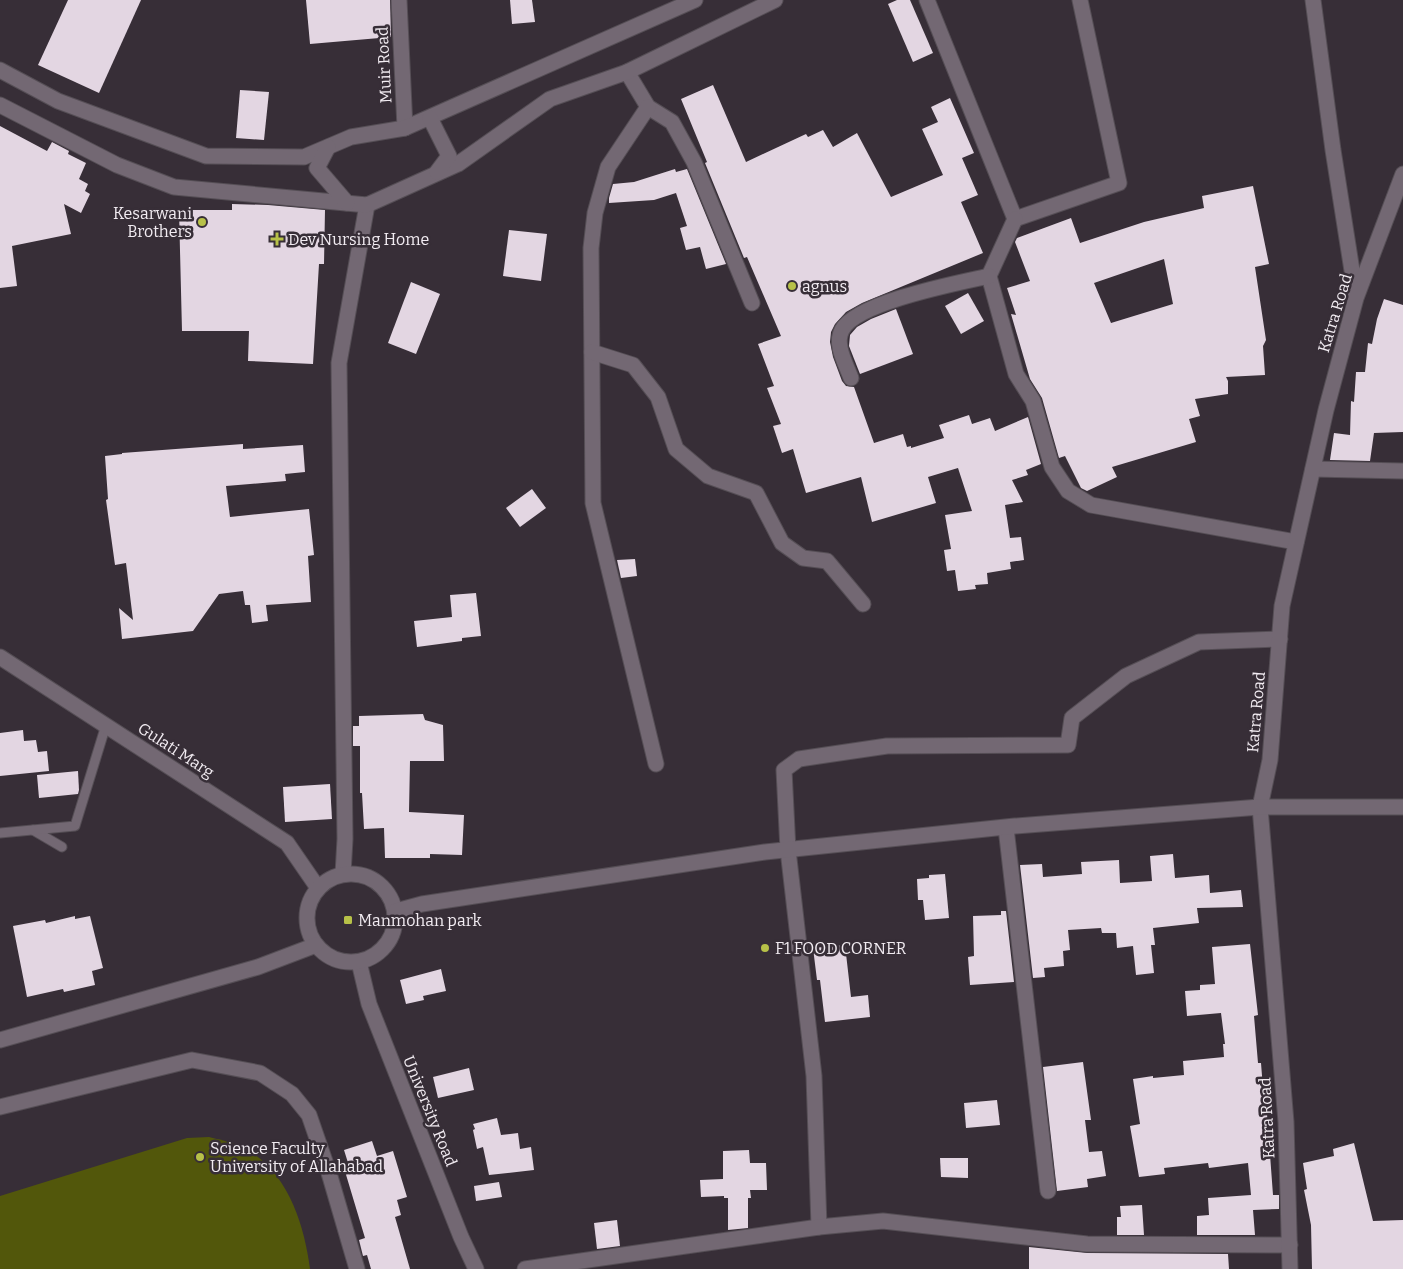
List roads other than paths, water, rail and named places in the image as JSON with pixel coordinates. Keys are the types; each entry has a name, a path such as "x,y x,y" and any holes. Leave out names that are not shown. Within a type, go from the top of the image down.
{"street":[{"name":"Muir Road","path":"399,0 405,128"},
{"path":"0,70 58,101 206,156 304,156 351,137 405,128 430,118 694,0"},
{"path":"0,105 117,165 174,187 367,205 458,164 550,99 627,72 775,0"},
{"path":"927,0 1015,219"},
{"path":"1080,0 1119,183 1015,219 989,276 1016,374 1033,401 1052,468 1068,492 1091,505 1296,542"},
{"path":"1313,0 1333,150 1356,298"},
{"path":"627,72 648,107 672,122 694,162 752,303"},
{"path":"648,107 608,167 595,214 591,248 592,352 594,503 656,764"},
{"path":"430,118 449,156 435,174"},
{"path":"328,146 317,168 347,203"},
{"name":"Katra Road","path":"1290,1269 1286,1122 1260,807 1270,760 1282,606 1296,542 1326,410 1356,298 1403,174"},
{"path":"343,874 345,839 339,363 367,205"},
{"path":"851,378 839,343 842,330 851,320 876,307 934,288 989,276"},
{"path":"592,352 634,365 658,397 676,449 708,476 756,493 782,544 803,558 827,561 862,604"},
{"path":"1313,468 1403,472"},
{"path":"819,1227 814,1076 788,850 784,770 799,759 887,746 1068,745 1072,718 1126,676 1199,642 1280,640"},
{"name":"Gulati Marg","path":"0,657 287,843 318,888"},
{"path":"396,911 422,904 788,850 1006,828 1260,807 1403,806"},
{"path":"1006,828 1048,1191"},
{"path":"343,874 361,874 377,881 389,894 396,911 395,929 388,944 375,956 359,962 335,960 316,945 308,932 306,916 310,901 318,888 329,879 343,874"},
{"path":"0,1040 258,967 316,945"},
{"name":"University Road","path":"359,962 369,1004 461,1237 476,1269"},
{"path":"0,1107 192,1060 260,1073 292,1094 310,1115 357,1269"},
{"path":"525,1269 819,1227 884,1221 1087,1244 1290,1245"}],"lane":[{"path":"0,833 75,826 106,725"},
{"path":"33,830 62,847"}],"place":[{"name":"Kesarwani Brothers","path":"202,222"},
{"name":"Dev Nursing Home","path":"277,239"},
{"name":"agnus","path":"792,286"},
{"name":"Manmohan park","path":"348,920"},
{"name":"F1 FOOD CORNER","path":"765,948"},
{"name":"Science Faculty University of Allahabad","path":"200,1157"}]}
